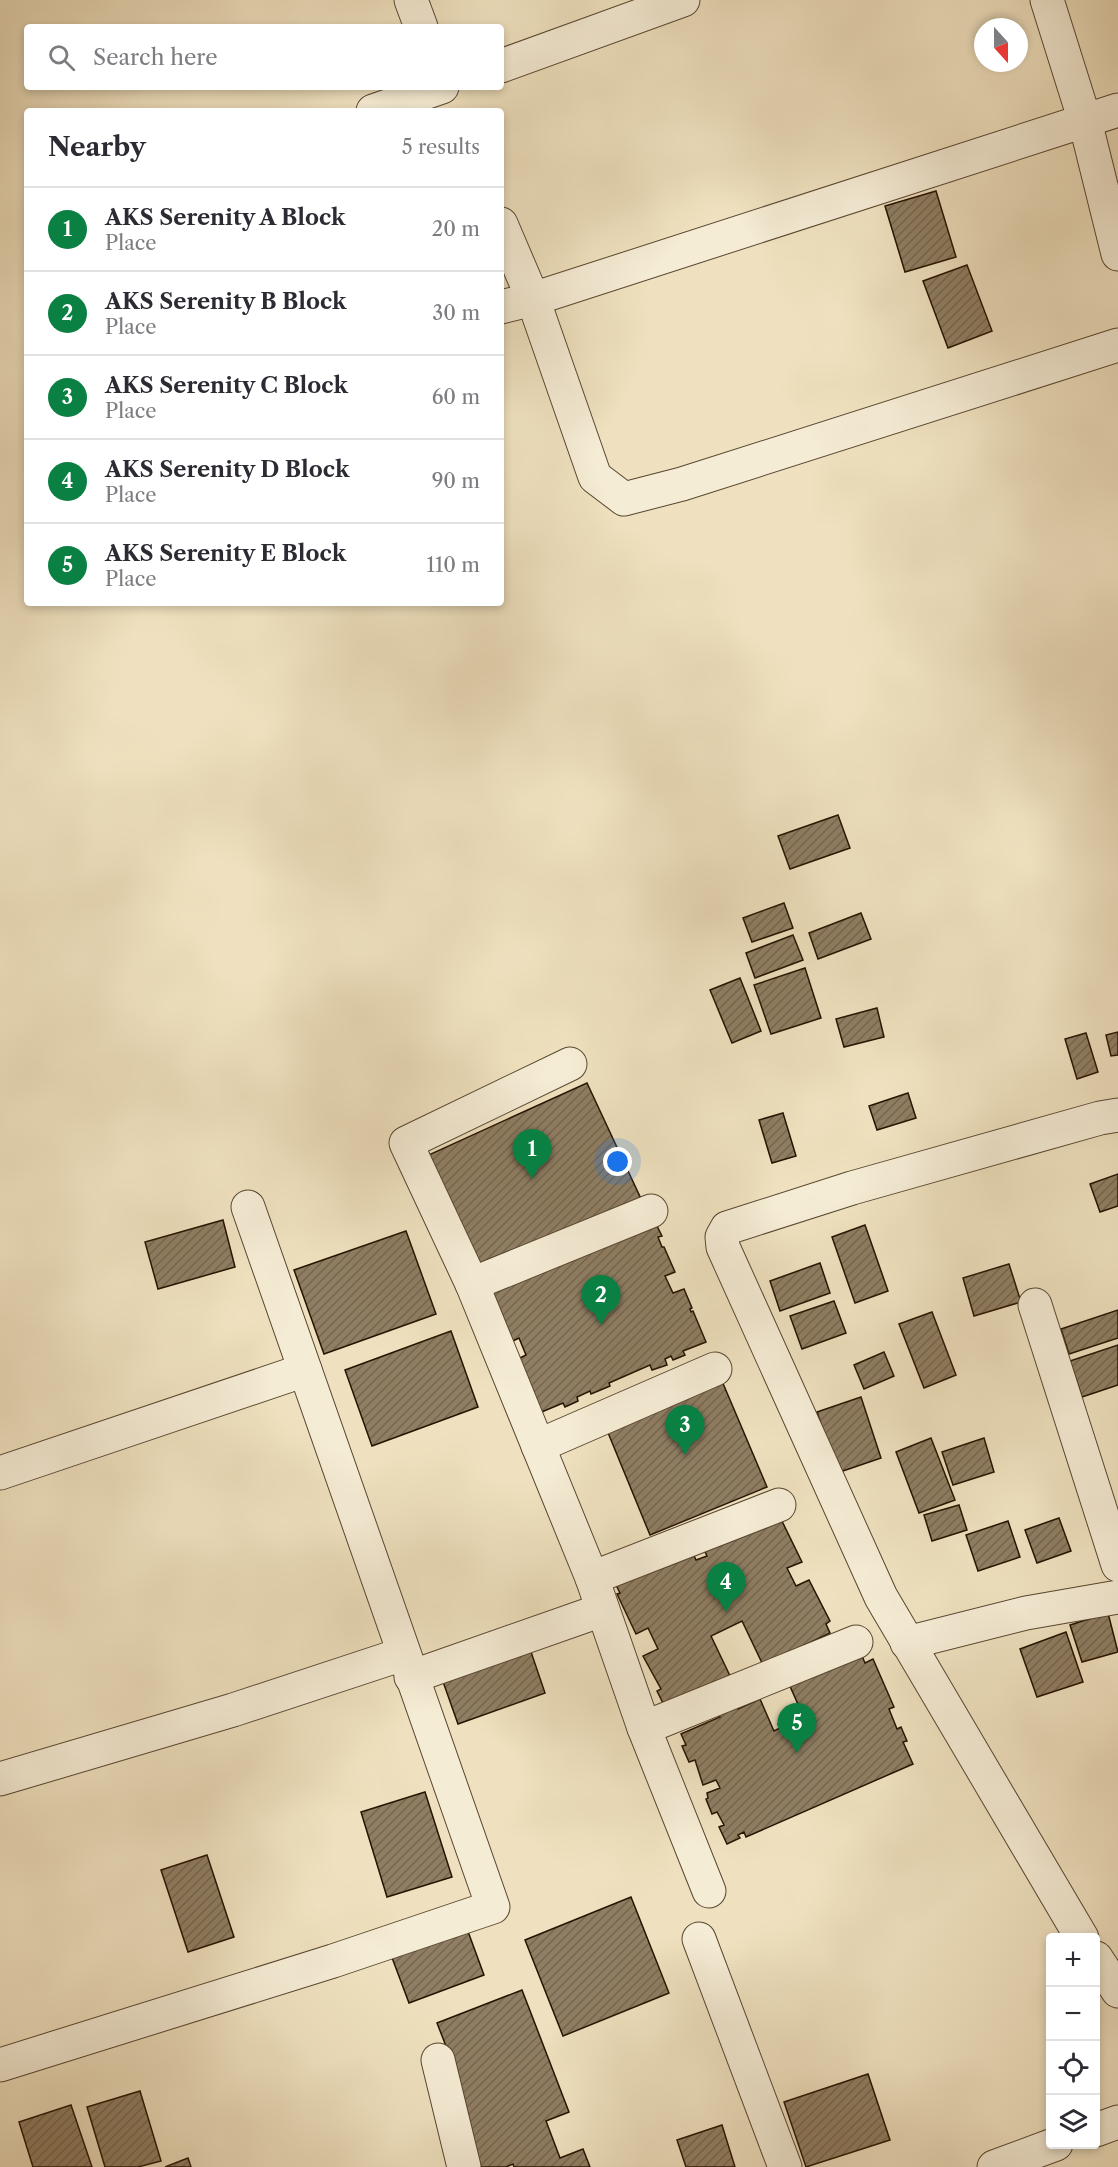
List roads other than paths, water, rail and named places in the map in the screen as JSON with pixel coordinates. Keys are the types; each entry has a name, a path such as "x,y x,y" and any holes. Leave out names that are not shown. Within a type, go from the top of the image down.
{"street":[{"path":"411,0 420,24"},
{"path":"504,65 683,0"},
{"path":"1047,0 1085,121 1118,254"},
{"path":"382,108 433,90"},
{"path":"443,90 452,108"},
{"path":"504,306 1118,110"},
{"path":"504,231 532,299 595,477 624,499 682,484 1118,345"},
{"path":"570,1064 406,1143 472,1284 592,1578 644,1728 709,1891"},
{"path":"1079,1933 907,1643 871,1576 723,1247 723,1237 727,1228 852,1188 1100,1118 1118,1115"},
{"path":"0,2065 493,1907 248,1207"},
{"path":"472,1284 651,1211"},
{"path":"1035,1305 1118,1565"},
{"path":"538,1446 715,1369"},
{"path":"0,1473 305,1370"},
{"path":"592,1578 779,1505"},
{"path":"907,1643 1026,1613 1118,1597"},
{"path":"0,1779 233,1710 407,1666 602,1610"},
{"path":"644,1728 856,1642"},
{"path":"699,1939 785,2167"},
{"path":"1100,1965 1118,1991"},
{"path":"438,2061 464,2167"},
{"path":"1100,2128 1118,2122"},
{"path":"994,2167 1046,2149"}],"place":[{"name":"AKS Serenity A Block","path":"532,1179"},
{"name":"AKS Serenity B Block","path":"601,1325"},
{"name":"AKS Serenity C Block","path":"685,1455"},
{"name":"AKS Serenity D Block","path":"726,1612"},
{"name":"AKS Serenity E Block","path":"797,1753"}]}
